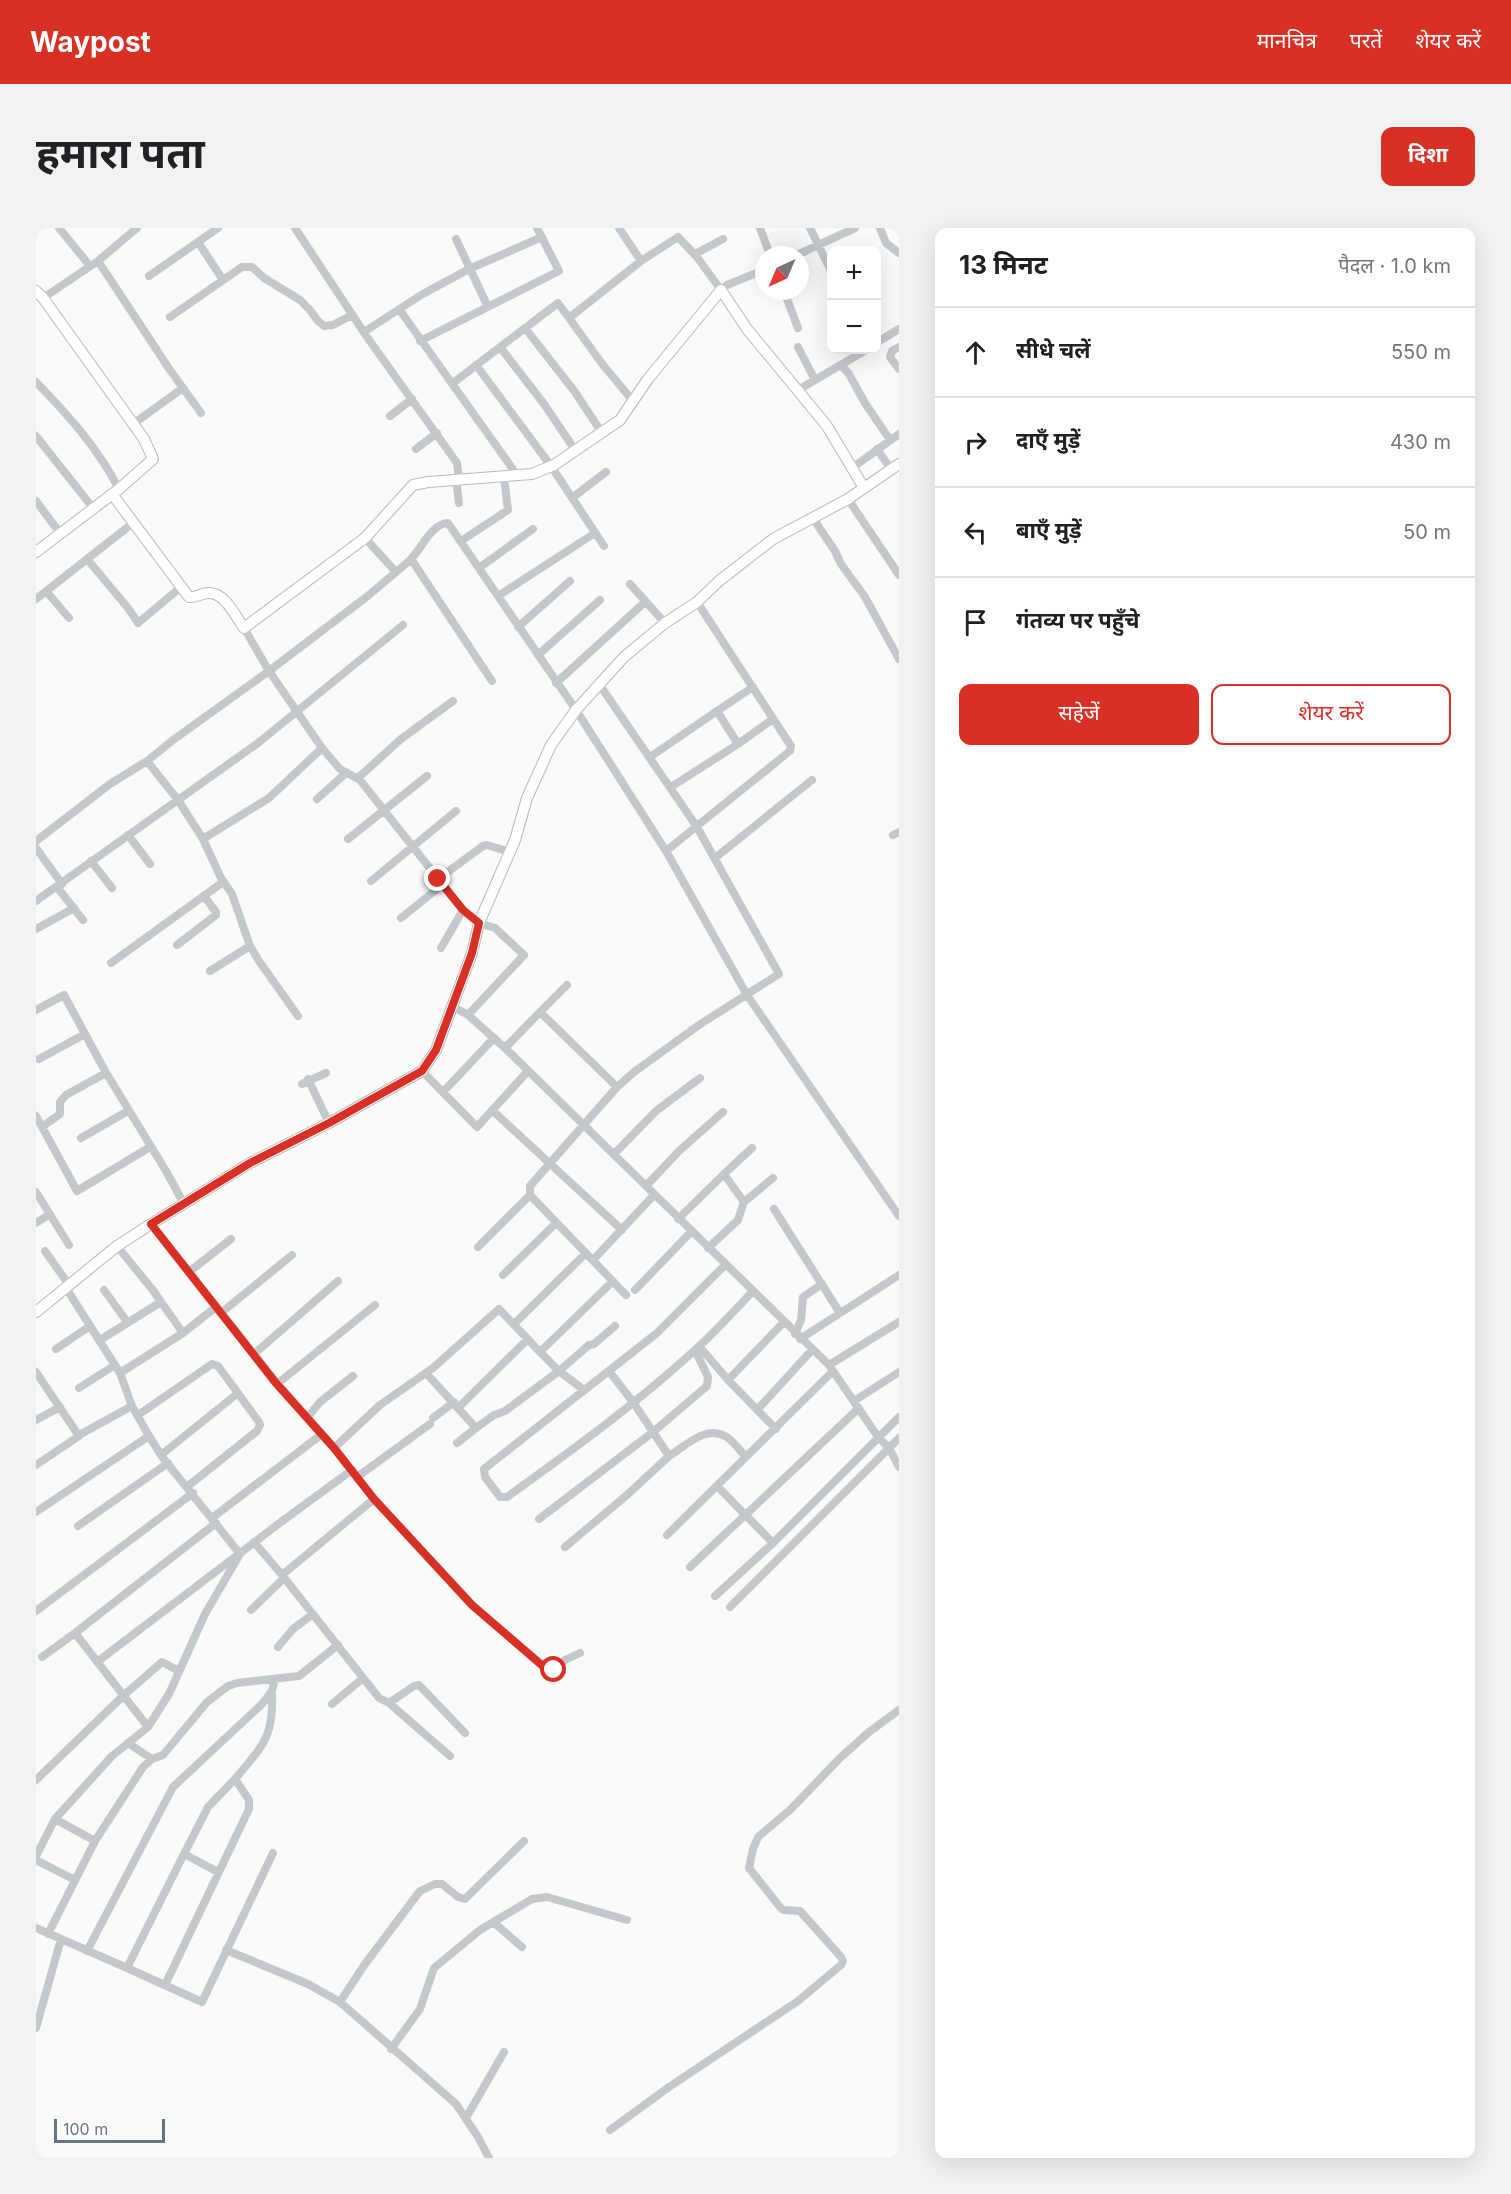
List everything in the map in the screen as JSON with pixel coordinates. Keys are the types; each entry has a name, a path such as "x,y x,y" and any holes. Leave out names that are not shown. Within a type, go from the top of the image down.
{"street":[{"path":"59,228 90,266"},
{"path":"36,552 116,491 153,459 144,439 38,294 98,261 137,228"},
{"path":"149,276 218,228"},
{"path":"295,228 352,315 457,463 459,503"},
{"path":"420,341 559,271 537,228"},
{"path":"619,228 641,261"},
{"path":"760,228 767,246"},
{"path":"810,228 827,264"},
{"path":"880,228 886,243 899,253"},
{"path":"809,250 853,229"},
{"path":"364,332 421,295 470,269 542,237"},
{"path":"569,318 641,261 678,237 695,254 747,329 826,426 864,488"},
{"path":"456,239 488,307"},
{"path":"695,254 723,239"},
{"path":"198,242 223,280"},
{"path":"98,261 201,413"},
{"path":"170,317 242,267 252,267 300,300 324,326 333,325 352,315"},
{"path":"244,628 365,538 413,485 457,479 532,474 550,466 602,433 620,420 648,379 721,290 727,285 755,274"},
{"path":"787,300 798,328"},
{"path":"453,383 558,303 603,365 633,401"},
{"path":"399,309 517,475"},
{"path":"525,328 575,393 602,433"},
{"path":"881,340 899,329"},
{"path":"500,347 544,404 575,450"},
{"path":"798,347 815,380"},
{"path":"899,347 892,351 890,357 899,369"},
{"path":"798,390 841,365 854,354"},
{"path":"476,365 550,466 604,546"},
{"path":"841,365 890,440"},
{"path":"36,381 67,413 104,460 116,491 133,523 189,597 207,592 215,593 223,598 269,671 322,748 346,773 358,778 463,910 479,923 495,928 524,955 468,1015"},
{"path":"133,424 183,388"},
{"path":"390,416 411,399"},
{"path":"416,449 437,433"},
{"path":"852,468 899,434"},
{"path":"36,436 93,507"},
{"path":"36,1312 117,1246 151,1224 250,1163 329,1123 422,1071 436,1050 472,953 479,923 510,852 527,798 540,767 551,745 576,710 624,657 665,623 697,602 719,581 773,539 848,499 895,466 877,449"},
{"path":"572,498 606,472"},
{"path":"461,541 508,510 504,477"},
{"path":"848,499 899,575"},
{"path":"36,501 60,534"},
{"path":"812,517 841,564 866,597 899,659"},
{"path":"36,599 133,523"},
{"path":"36,841 110,784 147,761 369,595 411,559 433,530 443,523 448,523 576,710 666,851 747,995 899,1216"},
{"path":"479,568 533,528"},
{"path":"498,596 595,533"},
{"path":"365,538 396,572"},
{"path":"87,559 138,623 182,587"},
{"path":"411,559 492,681"},
{"path":"518,627 570,581"},
{"path":"630,584 665,623"},
{"path":"46,591 69,618"},
{"path":"538,656 600,600"},
{"path":"556,683 645,602"},
{"path":"666,851 790,751 791,746 697,602"},
{"path":"36,900 258,743 403,625"},
{"path":"599,684 697,827 779,974 699,1024 634,1072 615,1089 530,1186 530,1195 626,1295"},
{"path":"650,757 753,687"},
{"path":"358,778 401,739 453,700"},
{"path":"717,711 738,744"},
{"path":"671,787 773,719"},
{"path":"203,839 269,798 322,748"},
{"path":"147,761 178,800 203,839 223,882 232,894 250,946 298,1016"},
{"path":"317,799 346,773"},
{"path":"348,839 427,776"},
{"path":"715,858 812,780"},
{"path":"371,881 456,811"},
{"path":"128,835 150,864"},
{"path":"400,918 483,846 488,845 510,852"},
{"path":"36,848 83,920"},
{"path":"91,861 112,888"},
{"path":"111,963 223,882"},
{"path":"177,945 216,915 204,896"},
{"path":"36,929 74,908"},
{"path":"441,948 463,910"},
{"path":"210,971 250,946"},
{"path":"505,1048 567,985"},
{"path":"36,1010 64,995 128,1111 184,1204"},
{"path":"452,1006 468,1015 505,1048 831,1368 878,1437 889,1448 899,1467"},
{"path":"540,1012 617,1087 615,1089"},
{"path":"39,1059 85,1034"},
{"path":"443,1092 494,1038"},
{"path":"422,1071 477,1127 528,1071"},
{"path":"42,1127 60,1114 60,1102 66,1095 106,1072"},
{"path":"326,1073 306,1081 329,1123"},
{"path":"614,1154 656,1112 700,1078"},
{"path":"81,1138 128,1111"},
{"path":"493,1111 622,1230"},
{"path":"646,1186 679,1151 723,1112"},
{"path":"36,1116 77,1191 150,1147"},
{"path":"678,1219 752,1148"},
{"path":"724,1174 744,1202"},
{"path":"708,1248 738,1220 744,1202 773,1178"},
{"path":"36,1192 69,1245"},
{"path":"478,1247 530,1195"},
{"path":"593,1260 654,1195"},
{"path":"774,1209 840,1313"},
{"path":"36,1223 50,1214"},
{"path":"503,1275 556,1223"},
{"path":"151,1224 277,1384 334,1448 374,1499 472,1605 548,1671 554,1670 565,1660 580,1653"},
{"path":"635,1290 691,1232"},
{"path":"189,1272 231,1239"},
{"path":"117,1246 183,1333"},
{"path":"45,1251 120,1373 132,1406 161,1455 240,1554"},
{"path":"514,1324 586,1253"},
{"path":"120,1373 219,1310 292,1256"},
{"path":"725,1265 657,1333 484,1469 485,1477 500,1497 507,1497 515,1492 633,1402 697,1348 753,1292"},
{"path":"798,1336 840,1313 899,1275"},
{"path":"254,1354 338,1281"},
{"path":"540,1352 613,1281"},
{"path":"798,1336 803,1297 822,1284"},
{"path":"104,1290 128,1323"},
{"path":"100,1340 161,1302"},
{"path":"277,1384 375,1305"},
{"path":"334,1448 380,1406 426,1373 475,1333 499,1309 559,1371 584,1390"},
{"path":"667,1535 776,1429 831,1368 899,1322"},
{"path":"728,1380 783,1323"},
{"path":"56,1348 90,1326"},
{"path":"457,1443 494,1415 505,1411 615,1326"},
{"path":"357,1477 456,1404 528,1339"},
{"path":"697,1348 776,1429"},
{"path":"539,1519 653,1432 707,1386 708,1377 697,1348"},
{"path":"757,1410 812,1350"},
{"path":"36,1611 190,1489 259,1428 259,1422 238,1393 218,1366 212,1364 138,1415"},
{"path":"79,1389 115,1365"},
{"path":"609,1371 669,1456"},
{"path":"36,1372 79,1435"},
{"path":"690,1568 856,1404 899,1372"},
{"path":"426,1373 476,1428"},
{"path":"307,1418 320,1402 353,1376"},
{"path":"161,1455 238,1393"},
{"path":"36,1466 79,1435 132,1406"},
{"path":"36,1420 60,1407"},
{"path":"715,1596 899,1417"},
{"path":"565,1547 669,1456 702,1435 712,1432 727,1436 746,1457"},
{"path":"42,1657 322,1434"},
{"path":"36,1512 149,1436"},
{"path":"729,1607 899,1438"},
{"path":"78,1526 168,1464"},
{"path":"97,1662 352,1470"},
{"path":"717,1486 772,1543"},
{"path":"251,1610 283,1577 374,1499"},
{"path":"254,1542 379,1698 389,1703 450,1756"},
{"path":"37,1850 55,1819 112,1756 148,1727 169,1694 206,1614 240,1554"},
{"path":"278,1647 293,1629 313,1614"},
{"path":"75,1633 148,1727"},
{"path":"48,1934 95,1841 143,1767 152,1759 163,1755 207,1702 232,1684 299,1676 338,1645"},
{"path":"36,1780 123,1696 162,1662 179,1671"},
{"path":"127,1968 208,1807 262,1746 270,1730 273,1710 272,1691 275,1679"},
{"path":"332,1704 362,1679"},
{"path":"389,1703 419,1685 465,1733"},
{"path":"87,1951 173,1787 246,1719 272,1691"},
{"path":"610,2130 669,2087 798,2001 841,1965 843,1961 841,1957 800,1911 780,1907 752,1873 750,1862 755,1842 763,1832 791,1809 868,1732 899,1710"},
{"path":"128,1743 152,1759"},
{"path":"165,1985 249,1809 249,1800 235,1779"},
{"path":"55,1819 95,1841"},
{"path":"340,2002 371,1955 420,1891 435,1884 442,1884 458,1897 465,1899 524,1841"},
{"path":"36,1928 202,2002 273,1853"},
{"path":"184,1854 219,1872"},
{"path":"36,1860 75,1880"},
{"path":"391,2049 420,2009 434,1968 493,1922 507,1916 532,1899 547,1897 627,1920"},
{"path":"493,1922 522,1947"},
{"path":"36,2028 61,1939"},
{"path":"226,1950 308,1984 340,2002 456,2104 489,2158"},
{"path":"466,2118 504,2052"}],"route":[{"path":"438,879 463,910 479,923 472,953 436,1050 422,1071 329,1123 250,1163 151,1224 275,1382 334,1448 374,1499 472,1605 548,1671 554,1670"}]}
